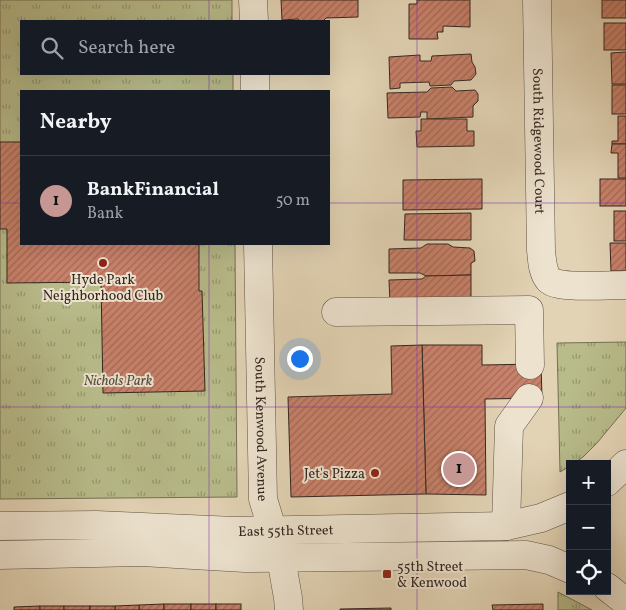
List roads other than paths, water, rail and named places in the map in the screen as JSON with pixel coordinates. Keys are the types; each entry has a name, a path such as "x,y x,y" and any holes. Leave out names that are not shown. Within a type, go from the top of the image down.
{"street":[{"path":"254,0 254,20"},
{"name":"South Ridgewood Court","path":"537,0 541,250 543,269 549,280 555,283 572,286 626,285"},
{"path":"255,75 255,90"},
{"name":"South Kenwood Avenue","path":"258,245 263,499 281,558 289,610"},
{"path":"336,312 529,310 530,365"},
{"path":"506,526 509,426 530,398"},
{"path":"611,478 626,464"},
{"name":"East 55th Street","path":"0,526 96,525 235,531 506,526 542,518 566,508"},
{"name":"East 55th Street","path":"0,555 142,552 245,558 526,555 549,560 566,567"},
{"path":"611,590 626,602"}],"place":[{"name":"Hyde Park Neighborhood Club","path":"103,263"},
{"name":"BankFinancial","path":"459,469"},
{"name":"Jet's Pizza","path":"375,473"},
{"name":"55th Street & Kenwood","path":"387,574"}],"park label":[{"name":"Nichols Park","path":"118,380"}]}
